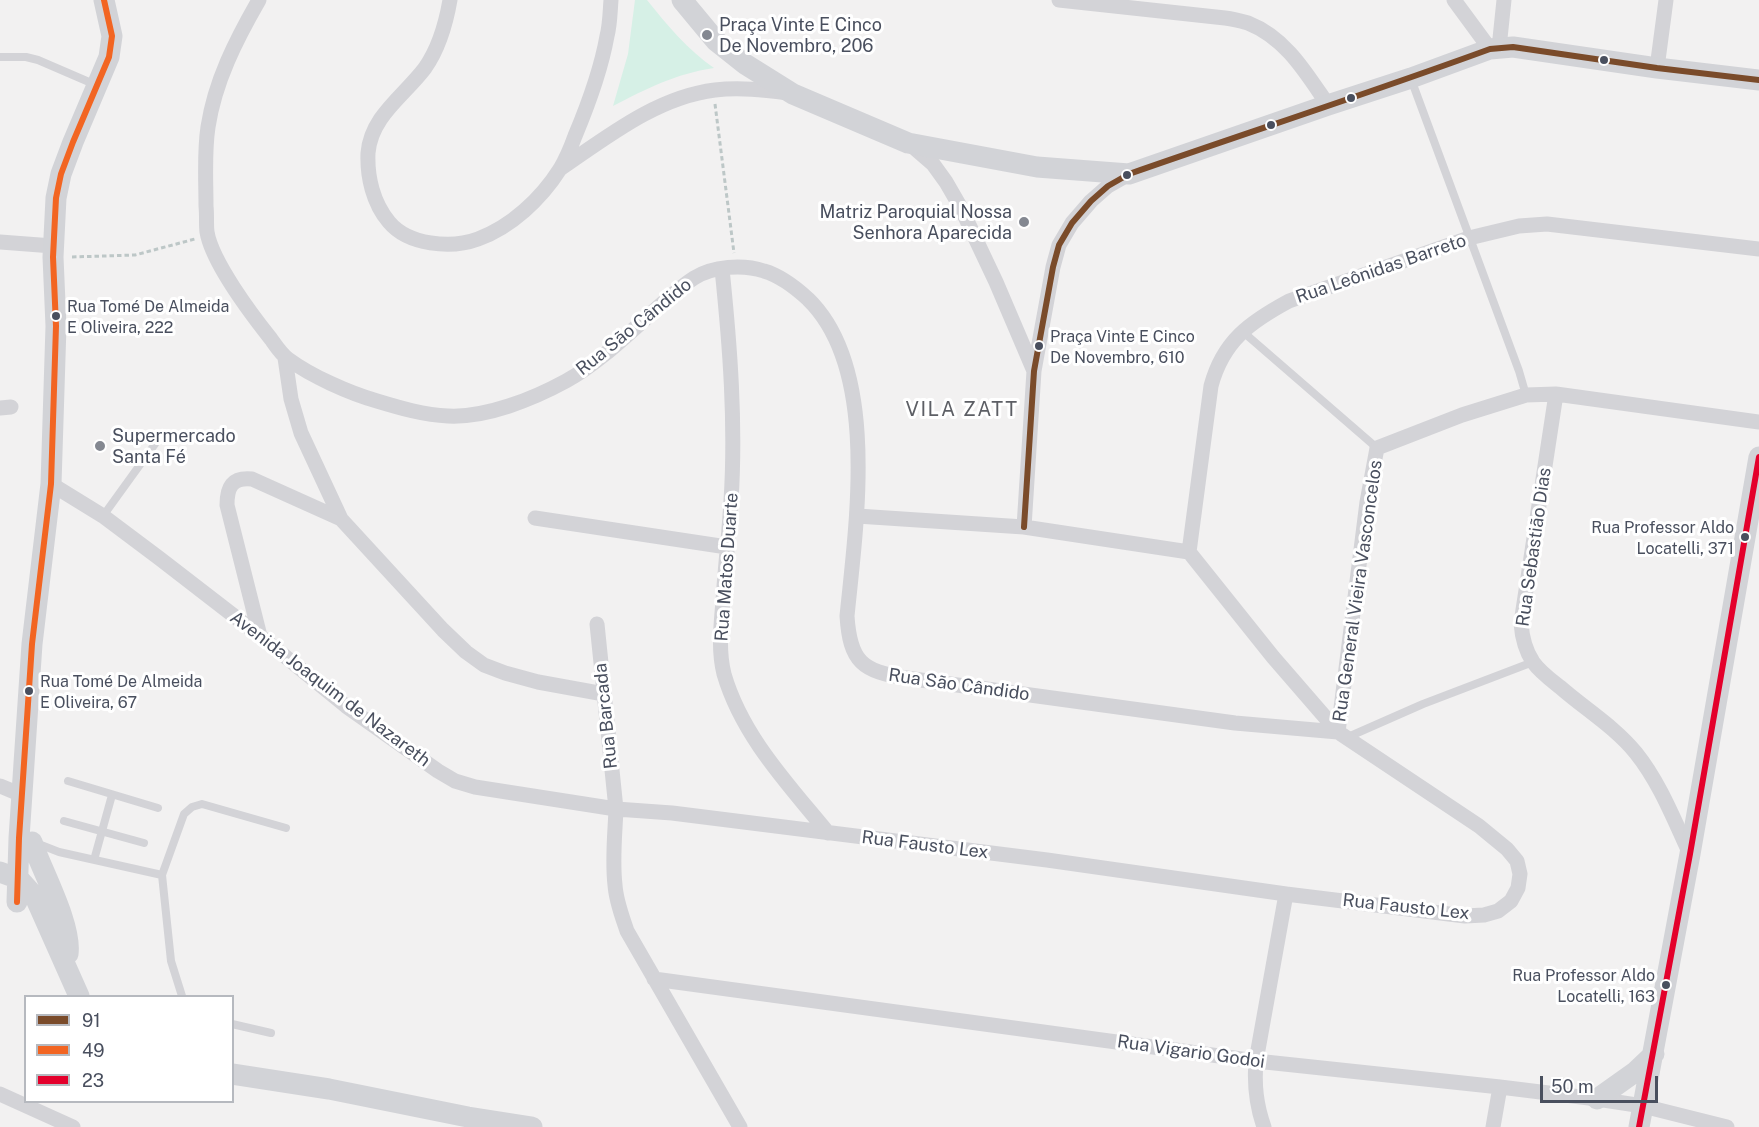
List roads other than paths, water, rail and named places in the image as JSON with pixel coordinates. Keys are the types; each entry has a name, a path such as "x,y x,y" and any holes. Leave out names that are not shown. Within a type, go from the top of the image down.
{"street":[{"path":"68,972 50,951 9,876 19,838 32,644 51,484 56,326 53,251 56,198 61,174 109,57 112,36 104,0"},
{"name":"Rua São Cândido","path":"260,0 231,52 213,102 207,129 207,233 214,253 227,276 285,358 358,395 410,410 455,416 504,408 568,381 597,360 695,277 729,268 765,271 784,280 819,310 835,334 849,378 857,430 858,483 847,616 851,644 857,657 865,666 873,671 906,678 1235,723 1343,735"},
{"path":"450,0 439,42 426,66 383,115 371,135 368,174 372,190 388,221 399,231 412,238 429,242 462,243 476,240 496,231 516,217 535,200 560,169 583,118 608,36 611,0"},
{"path":"682,0 716,41 745,64 793,94 908,143 1038,167 1129,174"},
{"path":"1059,0 1225,18 1248,24 1274,38 1295,57 1328,105"},
{"path":"1454,0 1494,49"},
{"path":"1494,49 1504,0"},
{"path":"1657,68 1666,0"},
{"path":"1024,527 1034,372 1059,245 1072,223 1108,186 1129,174 1494,49 1513,47 1759,80"},
{"path":"560,169 613,132 653,109 686,96 713,90 759,90 793,94"},
{"path":"908,143 933,164 961,208 996,282 1034,372"},
{"name":"Rua Leônidas Barreto","path":"1189,552 1211,386 1215,371 1222,356 1242,331 1265,314 1289,301 1469,238 1519,226 1548,224 1759,249"},
{"path":"0,242 53,251"},
{"name":"Rua Matos Duarte","path":"729,268 733,448 720,639 724,672 736,708 764,755 828,833"},
{"path":"285,358 291,399 301,433 341,519 443,630 484,665 527,679 604,694"},
{"name":"Rua General Vieira Vasconcelos","path":"1343,735 1367,501 1377,448 1526,395 1556,394 1759,422"},
{"name":"Rua Sebastião Dias","path":"1556,394 1521,623 1526,648 1533,662 1547,677 1617,733 1637,754 1656,782 1690,854"},
{"path":"1641,1117 1690,854 1759,457"},
{"path":"260,636 227,505 227,493 230,486 236,481 252,479 341,519"},
{"name":"Avenida Joaquim de Nazareth","path":"51,484 103,516 260,636 346,706 455,781 475,787 616,809"},
{"path":"857,516 1024,527 1189,552"},
{"path":"535,518 727,547"},
{"name":"Rua Fausto Lex","path":"616,809 672,813 1047,860 1286,894 1465,916 1484,915 1498,911 1511,901 1518,888 1520,874 1517,861 1479,826 1343,735 1273,657 1189,552"},
{"name":"Rua Barcada","path":"597,624 616,809"},
{"path":"0,786 22,795"},
{"path":"22,795 30,823 32,842 65,926 69,946 68,972"},
{"path":"616,809 615,887 627,931 740,1127"},
{"path":"32,842 18,896 68,972 79,995"},
{"path":"1264,1127 1257,1108 1254,1084 1256,1061 1286,894"},
{"name":"Rua Vigario Godoi","path":"654,980 1256,1061 1596,1099 1641,1117 1727,1127"},
{"path":"1596,1099 1635,1072 1654,1054"},
{"path":"234,1074 329,1089 467,1122 532,1127"},
{"path":"1493,1127 1500,1087"},
{"path":"0,1094 73,1127"}],"lane":[{"path":"0,57 26,57 38,60 97,86"},
{"path":"1411,78 1526,395"},
{"path":"1242,331 1377,448"},
{"path":"103,516 155,444"},
{"path":"1343,735 1533,662"},
{"path":"68,782 158,808"},
{"path":"94,860 112,795"},
{"path":"182,995 171,961 162,875 184,814 192,807 202,804 286,828"},
{"path":"64,821 144,843"},
{"path":"32,842 59,852 162,875"},
{"path":"234,1024 271,1033"}],"place":[{"name":"Praça Vinte E Cinco De Novembro, 206","path":"707,35"},
{"name":"Matriz Paroquial Nossa Senhora Aparecida","path":"1024,222"},
{"name":"Rua Tomé De Almeida E Oliveira, 222","path":"56,316"},
{"name":"Praça Vinte E Cinco De Novembro, 610","path":"1039,346"},
{"name":"Supermercado Santa Fé","path":"100,446"},
{"name":"Rua Professor Aldo Locatelli, 371","path":"1745,537"},
{"name":"Rua Tomé De Almeida E Oliveira, 67","path":"29,691"},
{"name":"Rua Professor Aldo Locatelli, 163","path":"1666,985"}],"district":[{"name":"VILA ZATT","path":"962,410"}]}
